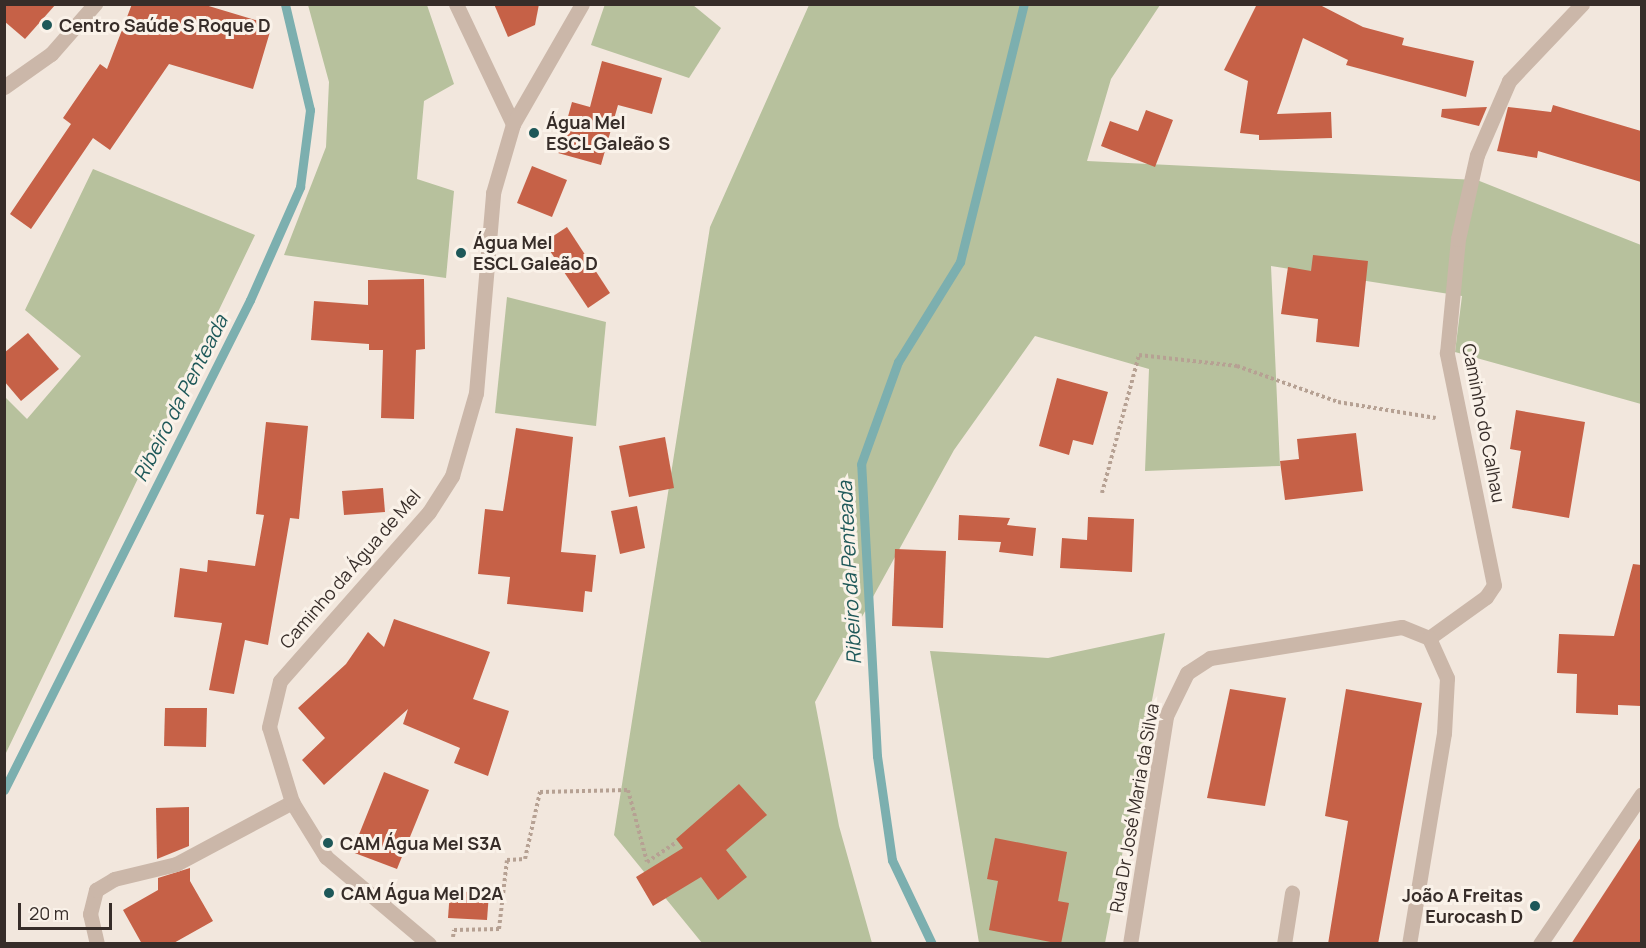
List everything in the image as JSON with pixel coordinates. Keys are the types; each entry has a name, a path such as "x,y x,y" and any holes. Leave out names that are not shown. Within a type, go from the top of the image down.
{"street":[{"path":"4,87 51,54 95,4"},
{"path":"456,4 513,124"},
{"name":"Caminho da Água de Mel","path":"429,944 326,857 292,802 269,727 280,681 429,512 452,476 468,435 493,193 513,124 582,4"},
{"name":"Caminho do Calhau","path":"1429,638 1486,597 1494,585 1461,417 1448,324 1477,155 1509,81 1582,4"},
{"name":"Rua Dr José Maria da Silva","path":"1130,944 1166,716 1187,673 1210,658 1268,646 1402,627 1429,638"},
{"path":"1409,944 1447,704 1445,666 1429,638"},
{"path":"1540,944 1641,794"},
{"path":"97,944 90,914 96,890 114,879 176,864 292,802"},
{"path":"1284,944 1292,893"}],"path":[{"path":"1102,493 1139,355 1237,366 1384,413 1461,417"},
{"path":"451,944 454,930 498,929 507,860 525,859 540,792 628,790 647,862 675,843"}],"green space":[{"path":"605,4 693,5 721,28 689,78 591,45"},
{"path":"308,5 427,5 454,84 424,101 417,179 454,191 446,278 284,255 326,147 329,82"},
{"path":"809,5 1160,5 1111,79 1087,161 1477,180 1641,245 1641,404 1455,352 1462,296 1271,266 1280,466 1145,471 1149,369 1035,336 954,450 815,702 839,826 872,943 702,943 614,835 710,227"},
{"path":"93,169 255,235 5,755 5,397 27,419 81,356 25,310"},
{"path":"507,297 606,322 596,426 495,413"},
{"path":"1165,633 1105,943 979,943 930,651 1048,658"}],"building":[{"path":"4,4 56,4 25,39 4,21"},
{"path":"132,4 202,4 272,25 253,89 169,64 110,150 93,138 31,229 10,214 71,124 63,118 100,64 107,69"},
{"path":"494,4 539,4 535,25 508,37"},
{"path":"1257,4 1318,4 1363,27 1404,38 1402,45 1474,61 1466,97 1346,65 1348,60 1303,38 1277,114 1331,112 1332,138 1259,140 1259,135 1240,133 1248,81 1224,70"},
{"path":"602,61 662,78 652,114 618,105 601,165 558,153 572,102 590,107"},
{"path":"1553,105 1641,131 1641,182 1538,151 1537,158 1497,151 1508,107 1551,112"},
{"path":"1487,107 1479,126 1441,117 1442,109"},
{"path":"1146,110 1173,120 1155,167 1101,146 1110,121 1138,131"},
{"path":"532,166 567,180 552,217 517,203"},
{"path":"567,227 610,293 588,308 544,242"},
{"path":"1313,255 1368,261 1359,347 1316,342 1318,319 1281,314 1288,267 1311,271"},
{"path":"424,279 425,349 416,350 414,419 381,418 383,350 369,350 369,344 311,340 314,301 368,305 368,280"},
{"path":"28,333 59,369 21,401 4,381 4,353"},
{"path":"1057,378 1108,392 1093,445 1073,440 1069,455 1039,446"},
{"path":"1516,410 1585,422 1569,518 1512,508 1521,451 1510,449"},
{"path":"266,422 308,426 299,519 290,518 268,645 245,640 234,694 209,690 222,623 174,617 180,568 207,572 208,560 255,566 264,515 256,514"},
{"path":"516,428 573,437 561,552 596,555 592,592 585,591 583,612 507,604 510,577 478,574 485,509 503,511"},
{"path":"1356,433 1363,491 1285,500 1280,461 1299,459 1297,439"},
{"path":"665,437 674,488 629,497 619,446"},
{"path":"383,488 385,512 344,515 342,491"},
{"path":"637,506 645,548 620,554 611,511"},
{"path":"959,515 1010,518 1007,525 1036,528 1033,556 999,552 1001,542 958,540"},
{"path":"1088,517 1134,519 1132,572 1060,568 1062,538 1087,540"},
{"path":"895,549 946,551 943,628 892,626"},
{"path":"1633,564 1641,565 1641,706 1618,705 1618,715 1576,713 1577,674 1557,673 1559,634 1614,636"},
{"path":"394,619 490,652 473,699 509,711 488,776 454,763 460,748 403,724 408,709 324,785 302,760 325,738 298,708 346,664 368,632 384,647"},
{"path":"1230,689 1286,698 1265,806 1207,798"},
{"path":"1346,689 1422,703 1378,944 1328,944 1348,821 1325,816"},
{"path":"165,708 207,708 206,747 164,746"},
{"path":"384,772 429,790 397,869 352,852"},
{"path":"739,784 767,815 726,850 747,877 718,900 701,877 653,906 636,877 683,848 676,839"},
{"path":"189,807 189,846 157,859 156,808"},
{"path":"1641,837 1641,944 1571,944"},
{"path":"995,838 1067,852 1058,901 1069,903 1061,944 989,930 998,881 987,879"},
{"path":"190,868 190,881 213,921 172,944 142,944 123,910 158,890 158,878"},
{"path":"450,891 489,893 487,920 448,918"}],"waterway":[{"name":"Ribeiro da Penteada","path":"4,790 250,300 300,187 310,110 285,4"},
{"name":"Ribeiro da Penteada","path":"932,944 892,860 877,756 861,464 898,362 960,262 1024,4"}],"place":[{"name":"Centro Saúde S Roque D","path":"47,25"},
{"name":"Água Mel ESCL Galeão S","path":"534,133"},
{"name":"Água Mel ESCL Galeão D","path":"461,253"},
{"name":"CAM Água Mel S3A","path":"328,843"},
{"name":"CAM Água Mel D2A","path":"329,893"},
{"name":"João A Freitas Eurocash D","path":"1535,906"}]}
